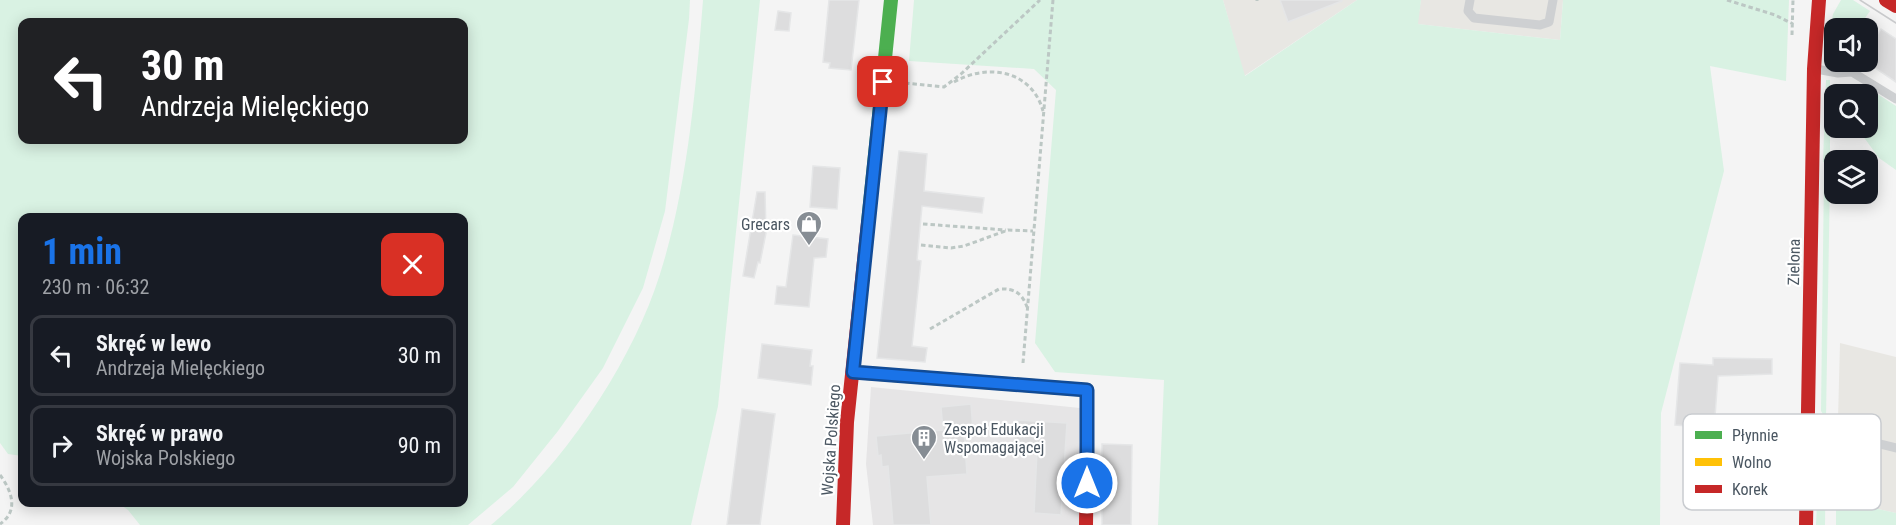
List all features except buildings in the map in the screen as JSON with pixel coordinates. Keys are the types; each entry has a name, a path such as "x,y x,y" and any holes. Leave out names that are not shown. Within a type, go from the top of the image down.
{"street":[{"name":"Wojska Polskiego","path":"843,525 845,447 891,0"},
{"name":"Zielona","path":"1808,414 1814,69 1819,0"},
{"path":"1886,0 1896,6"},
{"path":"853,372 1087,390 1086,525"},
{"name":"Zielona","path":"1806,510 1806,525"}],"lane":[{"path":"1470,0 1468,11 1474,18 1540,25 1550,21 1553,0"},
{"path":"1814,69 1838,73 1852,72 1896,99"},
{"path":"1881,444 1896,448"}],"path":[{"path":"944,87 1040,0"},
{"path":"1021,385 1053,0"},
{"path":"1727,0 1775,15 1792,24"},
{"path":"883,82 944,87 966,74 995,71 1011,75 1030,87 1041,102 1044,115"},
{"path":"923,224 1033,231"},
{"path":"921,245 951,248 964,246 1008,230"},
{"path":"930,329 999,289 1017,292 1024,297 1028,308"},
{"path":"0,475 7,484 13,502 8,519 0,524"}],"shaded area":[{"path":"1223,0 1357,0 1244,76"},
{"path":"1421,0 1563,0 1560,40 1417,24"},
{"path":"1840,343 1896,357 1896,513 1881,510 1881,414 1838,414"},
{"path":"871,387 1080,408 1079,525 873,525 866,464"}],"green space":[{"path":"0,0 690,0 665,211 643,288 603,368 558,431 513,487 468,525 140,525 124,507 468,507 468,213 18,213 18,455 8,454 0,443"},
{"path":"703,0 760,0 718,406 691,525 491,525 518,501 569,443 613,377 648,308 669,241 684,173"},
{"path":"914,0 1223,0 1245,76 1357,0 1421,0 1418,24 1560,40 1563,0 1789,0 1786,81 1710,66 1724,171 1661,413 1660,525 1158,525 1164,380 1055,372 1035,343 1056,90 1034,69 909,61"},
{"path":"1841,0 1853,0 1870,11 1865,18 1832,18"},
{"path":"1878,94 1896,106 1896,170 1879,158 1878,150 1873,150 1864,138 1878,138"},
{"path":"1824,135 1824,138 1830,138 1830,150 1824,150 1823,162"},
{"path":"1824,173 1824,204 1830,204 1826,414 1821,411"},
{"path":"1817,510 1825,510 1825,525 1816,525"},
{"path":"1836,510 1881,510 1896,513 1896,525 1836,525"}],"tram line":[{"path":"1860,0 1896,23"}],"traffic: fast":[{"path":"868,223 891,0"}],"traffic: slow":[{"path":"853,372 1087,390 1087,443"}],"traffic: jam":[{"path":"1808,414 1814,69 1819,0"},
{"path":"1886,0 1896,6"},
{"path":"843,525 847,422 868,223"},
{"path":"1086,525 1087,443"},
{"path":"1806,510 1806,525"}],"place":[{"name":"Grecars","path":"809,247"},
{"name":"Zespoł Edukacji Wspomagającej","path":"924,461"}],"route":[{"path":"883,82 853,372 1087,390 1087,483"}]}
